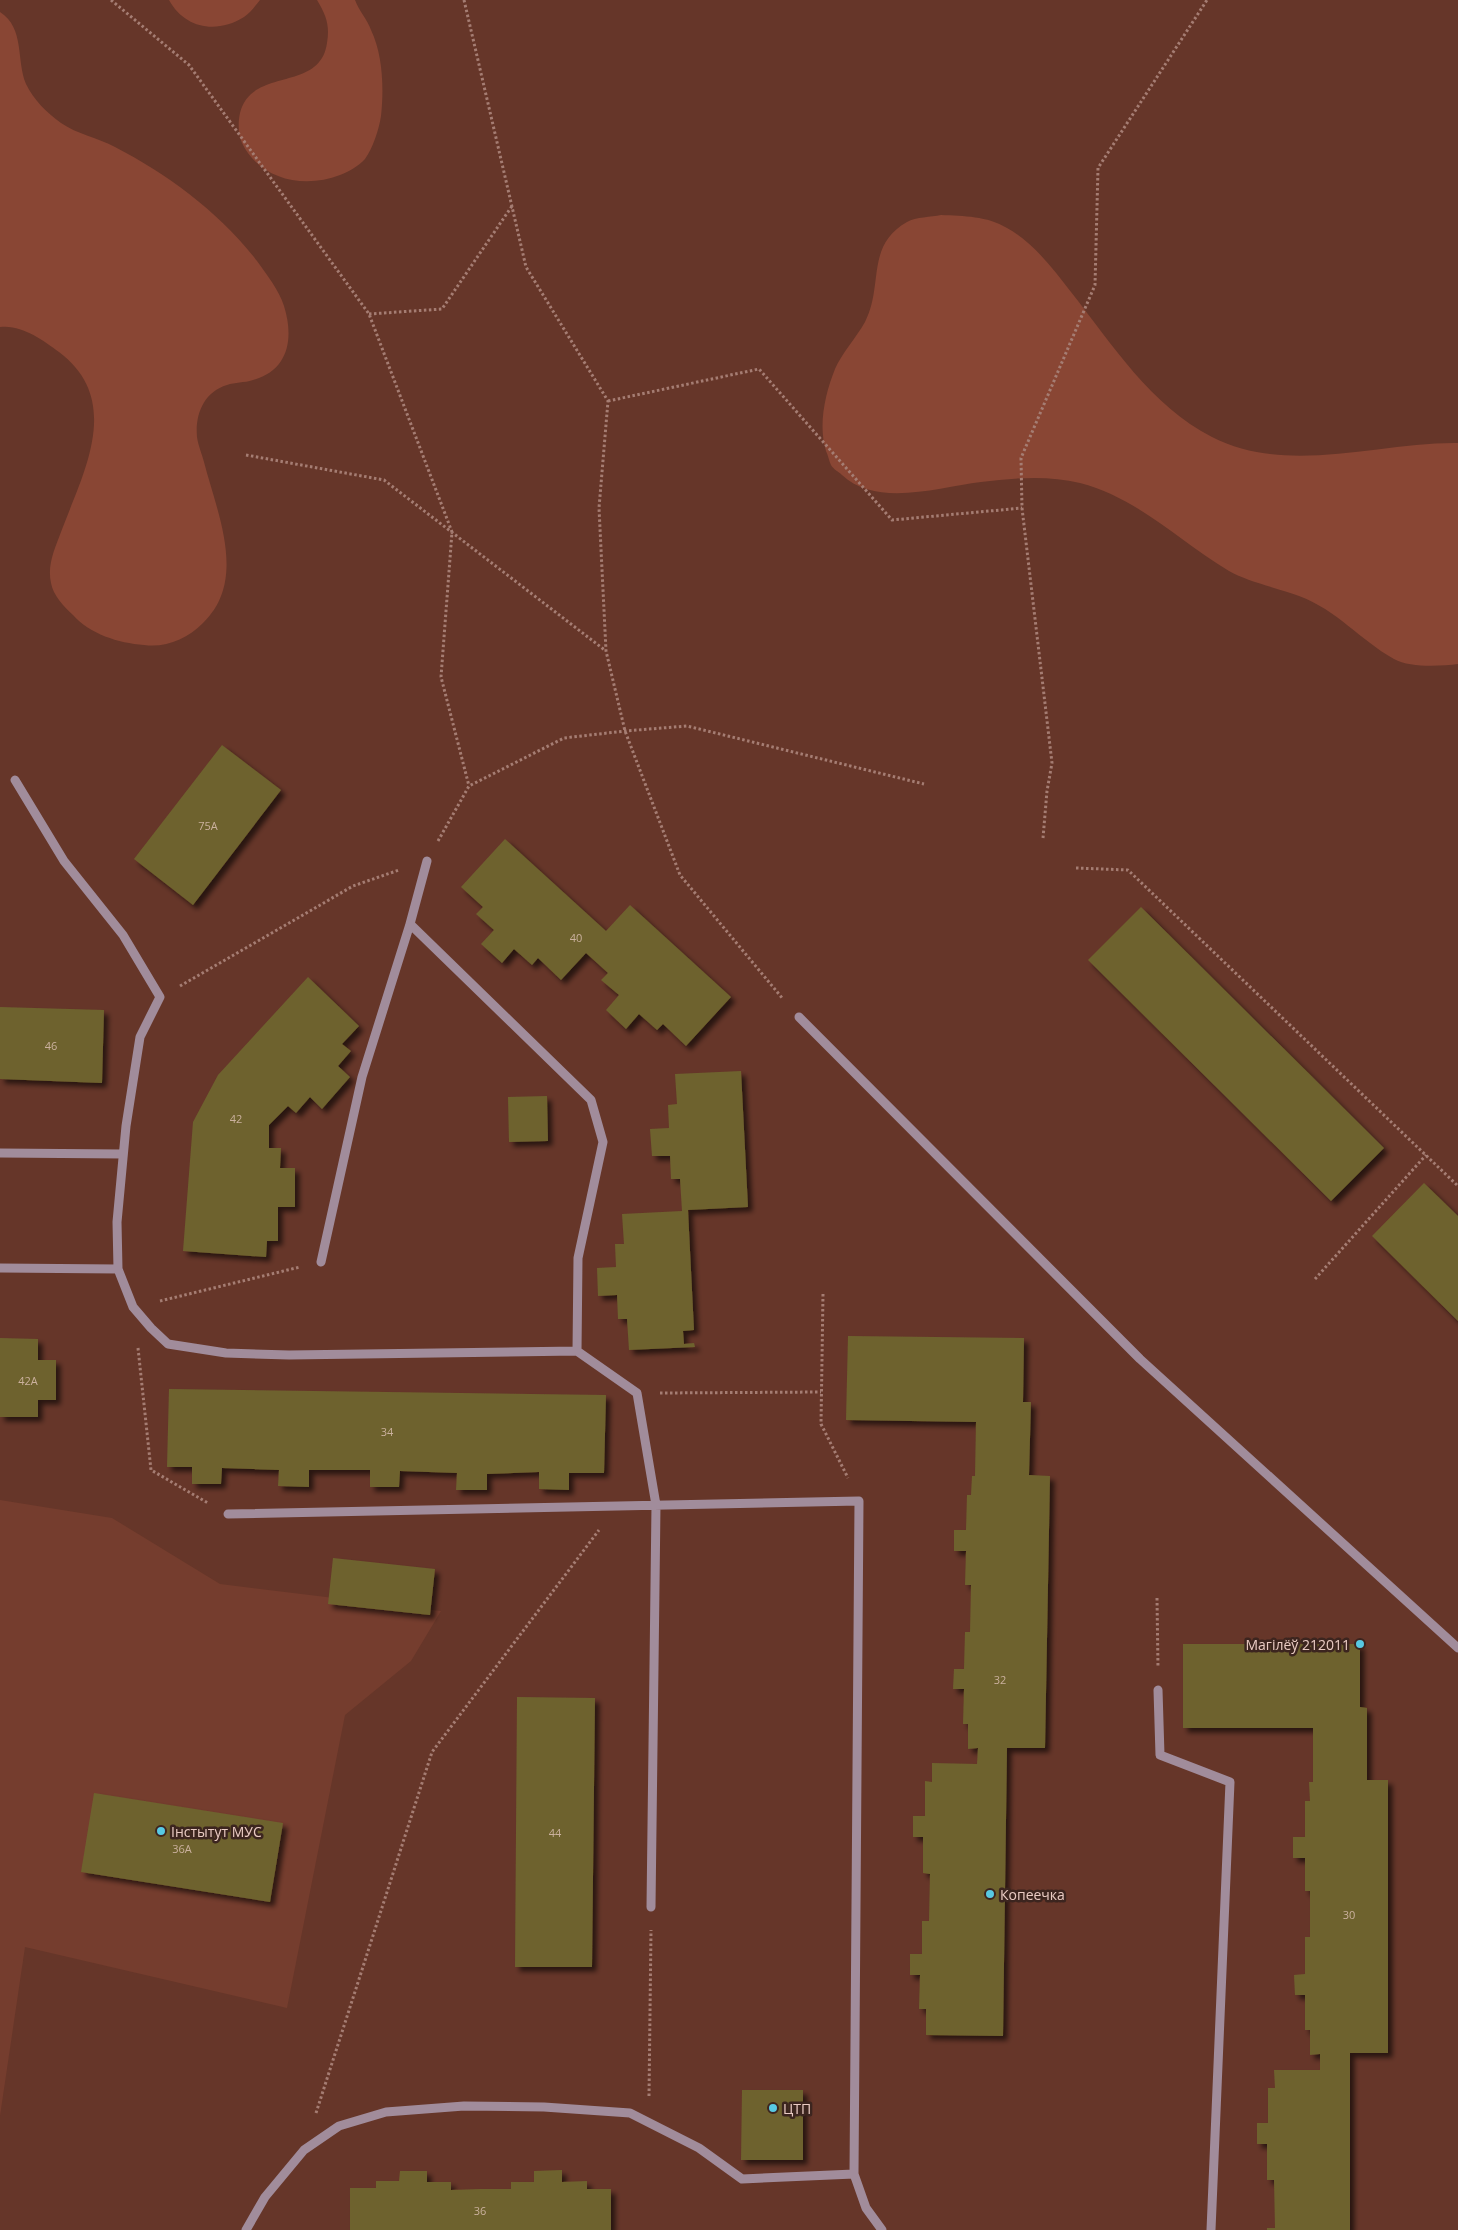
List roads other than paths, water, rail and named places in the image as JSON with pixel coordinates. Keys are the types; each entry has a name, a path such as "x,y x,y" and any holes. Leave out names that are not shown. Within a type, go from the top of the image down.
{"street":[{"path":"15,780 64,861 122,935 160,997 140,1036 123,1154 117,1222 118,1268 133,1307 151,1328 168,1344 226,1353 297,1355 577,1351 637,1393 656,1505 651,1907"},
{"path":"321,1262 362,1077 410,924 427,861"},
{"path":"410,924 591,1100 603,1142 578,1258 577,1351"},
{"path":"799,1017 1140,1359 1458,1648"},
{"path":"0,1153 123,1154"},
{"path":"0,1268 118,1268"},
{"path":"228,1514 859,1501 854,2174 866,2208 882,2230"},
{"path":"1158,1690 1160,1755 1230,1782 1211,2230"},
{"path":"246,2230 265,2197 304,2150 339,2126 386,2112 464,2106 630,2113 699,2148 742,2179 854,2174"}],"place":[{"name":"Магілёў 212011","path":"1360,1644"},
{"name":"Інстытут МУС","path":"161,1831"},
{"name":"Копеечка","path":"990,1894"},
{"name":"ЦТП","path":"773,2108"}]}
